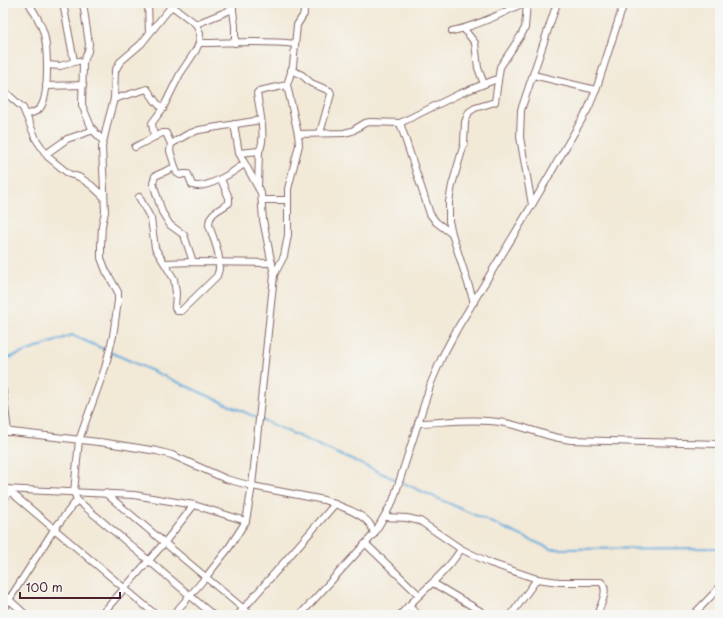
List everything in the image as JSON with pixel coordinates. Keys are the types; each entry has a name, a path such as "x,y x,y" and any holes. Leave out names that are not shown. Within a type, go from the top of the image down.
{"street":[{"path":"26,115 35,112 43,103 46,86 47,65 45,36 29,3"},
{"path":"63,3 74,61"},
{"path":"83,3 89,44 83,63 82,105 94,130 103,141"},
{"path":"148,3 149,34"},
{"path":"274,275 284,256 288,235 288,189 299,145 287,85 294,62 297,25 304,14 302,3"},
{"path":"452,31 464,29 497,17 522,3"},
{"path":"474,302 449,221 449,202 452,184 464,144 465,122 469,112 475,108 495,102 497,79 500,68 525,28 526,3"},
{"path":"532,205 520,136 521,110 557,3"},
{"path":"303,614 374,534 393,501 431,383 442,357 588,109 596,90 624,3"},
{"path":"154,137 152,123 163,109 180,74 196,50 199,42 200,34 196,24 173,4 138,47 125,56 115,71 114,99 102,147 104,212 101,258 106,271 118,292 118,301 113,336 105,368 79,440 74,492 77,500 213,615"},
{"path":"196,24 232,6 235,26 235,43"},
{"path":"464,29 475,43 478,68 484,84"},
{"path":"199,42 235,43 272,41 295,44"},
{"path":"47,65 60,66 74,61 83,63"},
{"path":"291,70 302,75 311,83 330,91 331,94 320,133"},
{"path":"533,75 596,90"},
{"path":"298,134 344,133 352,131 364,123 370,122 400,123 459,94 497,79"},
{"path":"46,86 83,84"},
{"path":"258,187 259,150 262,144 258,92 287,85"},
{"path":"114,99 147,89 163,109"},
{"path":"3,90 23,108 36,139 46,154 58,166 69,174 79,177 91,185 104,197"},
{"path":"171,144 188,134 199,130 261,120"},
{"path":"400,123 430,214 436,222 452,234"},
{"path":"173,615 228,549 246,521 252,486 274,275 263,220 262,200 258,187 238,153 234,124"},
{"path":"46,154 67,139 94,130"},
{"path":"134,148 164,132 171,144 170,151 178,174 188,174 193,186 200,186 221,179 244,164"},
{"path":"238,153 259,150"},
{"path":"175,167 155,176 153,183 162,212 170,225 184,234 193,262"},
{"path":"139,197 151,219 155,248 174,279 176,293 175,308 177,311 180,311 217,276 221,262 209,221 211,215 229,203 229,198 221,179"},
{"path":"262,200 288,200"},
{"path":"165,263 272,263"},
{"path":"3,391 5,431 157,451 172,455 215,475 252,486 324,500 335,504 362,517 370,523 374,534"},
{"path":"418,423 476,420 492,421 507,423 556,438 720,444"},
{"path":"7,490 134,495 194,505 246,521"},
{"path":"3,500 7,490"},
{"path":"7,490 55,528 156,615"},
{"path":"105,493 251,615"},
{"path":"3,609 55,528 77,500"},
{"path":"238,615 335,504"},
{"path":"101,615 147,560 165,542 194,505"},
{"path":"384,517 407,518 420,521 461,550 490,563 537,578 559,582 601,582 605,589 597,615"},
{"path":"366,544 419,595"},
{"path":"400,615 433,583 461,550"},
{"path":"511,615 537,578"},
{"path":"433,583 487,615"},
{"path":"693,615 719,587"},
{"path":"3,594 26,615"},
{"path":"408,606 419,615"},
{"path":"105,610 112,615"}],"waterway":[{"path":"3,360 72,335 551,549 720,548"}]}
